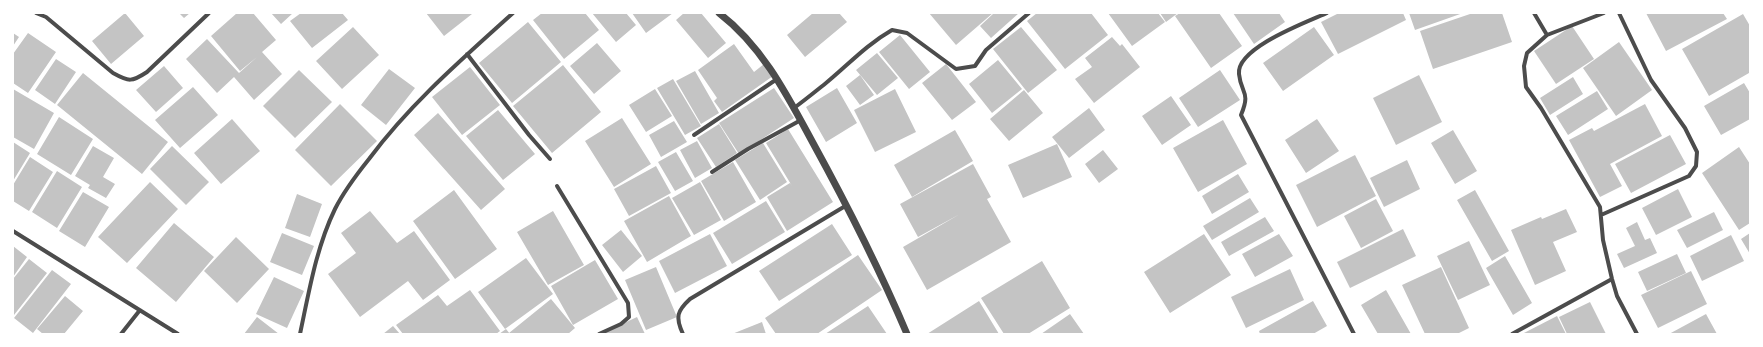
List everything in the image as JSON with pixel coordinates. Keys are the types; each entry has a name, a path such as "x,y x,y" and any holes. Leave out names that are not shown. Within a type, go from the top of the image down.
{"street":[{"path":"39,14 55,24 113,73 125,80 135,80 147,72 209,13"},
{"path":"300,334 321,243 335,208 358,173 383,140 417,102 467,54 513,13"},
{"path":"794,108 827,82 856,55 892,30 907,33 956,69 975,66 986,50 1029,13"},
{"path":"1327,13 1260,45 1248,54 1240,66 1239,74 1245,93 1246,102 1241,115 1354,334"},
{"path":"1534,13 1547,35"},
{"path":"1604,13 1547,35 1527,54 1524,66 1526,87 1541,108 1600,208 1603,240 1612,279 1617,296 1637,334"},
{"path":"1601,215 1689,176 1696,166 1697,152 1688,134 1651,80 1619,13"},
{"path":"724,14 754,46 777,79 801,120 848,205 906,334"},
{"path":"467,54 528,135 550,159"},
{"path":"694,136 777,79"},
{"path":"712,172 748,149 801,120"},
{"path":"557,186 628,304 629,316 625,321 599,334"},
{"path":"683,334 677,322 680,308 690,299 848,205"},
{"path":"13,231 178,334"},
{"path":"1512,334 1612,279"},
{"path":"121,334 140,310"}],"building":[{"path":"125,13 144,36 111,64 92,41"},
{"path":"179,13 190,13 184,18"},
{"path":"237,13 253,13 276,40 262,52 282,74 254,100 234,77 217,93 186,59 207,39 239,73 257,57 240,71 211,36"},
{"path":"271,13 293,13 281,24"},
{"path":"301,13 342,13 348,20 312,48 290,21"},
{"path":"426,13 471,13 472,14 444,36"},
{"path":"542,13 585,13 599,30 564,59 533,20"},
{"path":"592,13 626,13 636,25 616,42"},
{"path":"632,13 673,13 646,33"},
{"path":"684,13 701,13 726,43 708,58 676,20"},
{"path":"813,13 839,13 847,22 805,57 787,35"},
{"path":"929,13 993,13 956,45"},
{"path":"994,13 1019,13 991,38 980,26"},
{"path":"1037,13 1091,13 1108,35 1065,69 1027,21"},
{"path":"1108,13 1158,13 1165,22 1132,46"},
{"path":"1160,13 1178,13 1166,22"},
{"path":"1180,13 1219,13 1242,46 1211,68 1175,16"},
{"path":"1233,13 1279,13 1285,22 1254,44"},
{"path":"1339,13 1403,13 1406,20 1338,54 1321,22"},
{"path":"1409,13 1463,13 1415,30"},
{"path":"1473,13 1502,13 1512,42 1433,69 1420,31"},
{"path":"1646,13 1723,13 1727,19 1666,51"},
{"path":"1743,14 1750,26 1750,75 1749,73 1709,96 1682,49"},
{"path":"528,22 561,62 512,103 479,63"},
{"path":"1572,26 1594,59 1556,84 1534,51"},
{"path":"353,27 379,55 342,89 316,61"},
{"path":"1021,27 1057,70 1028,93 993,49"},
{"path":"1314,27 1334,55 1283,91 1263,63"},
{"path":"13,33 19,37 13,46"},
{"path":"28,33 56,52 28,93 13,83 13,54"},
{"path":"900,35 930,72 909,89 879,52"},
{"path":"1112,37 1120,46 1122,44 1140,67 1094,103 1075,79 1092,67 1085,58"},
{"path":"1619,42 1652,90 1616,116 1583,68"},
{"path":"597,43 621,71 594,94 570,66"},
{"path":"734,44 754,72 764,64 773,76 722,112 714,101 717,98 698,70"},
{"path":"877,53 898,78 877,95 856,70"},
{"path":"56,59 76,72 55,104 35,90"},
{"path":"998,60 1022,89 992,113 969,84"},
{"path":"946,64 976,102 952,120 922,83"},
{"path":"563,65 601,112 552,153 513,106"},
{"path":"164,66 183,88 156,112 136,90"},
{"path":"470,67 500,105 462,135 432,97"},
{"path":"389,69 415,88 386,125 361,105"},
{"path":"299,70 332,102 295,138 263,106"},
{"path":"1220,70 1240,100 1198,127 1179,98"},
{"path":"695,71 719,113 701,124 676,81"},
{"path":"83,73 168,142 142,174 57,105"},
{"path":"860,75 874,95 860,105 846,86"},
{"path":"1419,75 1442,122 1396,145 1373,98"},
{"path":"1573,77 1583,94 1550,115 1540,98"},
{"path":"673,79 701,126 685,135 657,88"},
{"path":"1744,83 1750,93 1750,119 1721,135 1704,106"},
{"path":"193,87 218,115 180,148 155,120"},
{"path":"774,88 794,118 739,154 719,123"},
{"path":"837,88 857,123 826,142 806,107"},
{"path":"13,89 54,113 34,149 13,137"},
{"path":"655,89 672,116 646,132 629,105"},
{"path":"895,89 916,132 875,152 854,110"},
{"path":"1024,90 1043,113 1009,141 990,119"},
{"path":"1597,91 1608,109 1568,135 1556,116"},
{"path":"1171,96 1191,125 1162,145 1142,116"},
{"path":"340,104 377,141 331,186 295,150"},
{"path":"1645,104 1662,136 1610,164 1622,186 1600,197 1569,140 1592,128 1594,131"},
{"path":"1089,108 1105,130 1069,158 1052,137"},
{"path":"498,110 535,154 503,180 466,136"},
{"path":"438,113 505,189 481,210 414,135"},
{"path":"59,117 93,139 71,175 37,154"},
{"path":"622,118 651,164 614,187 585,141"},
{"path":"232,119 260,151 221,184 194,153"},
{"path":"1317,119 1339,151 1306,173 1285,140"},
{"path":"1223,120 1247,164 1198,192 1173,148"},
{"path":"674,121 687,142 661,157 649,135"},
{"path":"719,124 737,153 716,167 697,138"},
{"path":"788,129 833,202 787,231 767,197 790,183 792,186 766,143"},
{"path":"955,130 973,161 912,197 894,165"},
{"path":"1453,130 1477,171 1455,184 1431,143"},
{"path":"1670,135 1686,164 1631,193 1615,164"},
{"path":"697,141 712,168 695,178 680,150"},
{"path":"13,142 30,153 13,181"},
{"path":"763,143 787,182 760,200 735,160"},
{"path":"1057,144 1072,177 1023,198 1008,165"},
{"path":"93,146 114,158 103,177 115,184 106,198 88,188 90,185 75,176"},
{"path":"172,146 209,182 186,205 150,169"},
{"path":"1739,147 1750,164 1750,223 1739,230 1702,173"},
{"path":"1103,150 1118,169 1099,183 1085,164"},
{"path":"676,152 693,181 675,191 658,162"},
{"path":"1355,155 1376,196 1317,227 1296,185"},
{"path":"30,157 53,172 29,211 13,201 13,185"},
{"path":"1407,160 1420,189 1384,207 1370,178"},
{"path":"733,162 756,202 724,221 701,181"},
{"path":"973,164 991,197 987,199 1011,242 927,290 903,247 960,214 918,237 900,204"},
{"path":"656,166 671,193 629,216 614,189"},
{"path":"57,171 82,187 57,228 32,212"},
{"path":"1238,174 1249,192 1212,214 1202,196"},
{"path":"150,182 178,209 127,263 98,237"},
{"path":"700,182 721,220 694,235 672,198"},
{"path":"1678,189 1692,217 1656,235 1642,208"},
{"path":"454,190 497,249 455,279 413,221"},
{"path":"1475,190 1509,251 1492,261 1457,200"},
{"path":"83,192 109,207 85,247 59,231"},
{"path":"297,194 322,204 310,237 285,228"},
{"path":"669,196 691,236 647,262 624,221"},
{"path":"1250,198 1259,212 1212,240 1203,226"},
{"path":"1376,199 1393,231 1361,248 1344,216"},
{"path":"766,201 785,232 732,264 713,233"},
{"path":"1566,209 1577,232 1553,242 1566,271 1535,285 1511,230 1541,217 1542,219"},
{"path":"370,211 397,243 414,231 450,280 423,300 408,281 360,317 328,274 356,253 341,233"},
{"path":"553,211 584,265 548,285 517,232"},
{"path":"1714,212 1723,230 1687,248 1677,230"},
{"path":"1265,217 1274,231 1229,256 1221,242"},
{"path":"1637,222 1645,240 1650,238 1657,253 1624,268 1617,254 1635,246 1626,228"},
{"path":"174,223 214,257 176,302 136,268"},
{"path":"832,224 852,255 779,301 759,271"},
{"path":"1403,229 1416,256 1350,288 1337,262"},
{"path":"621,230 642,256 623,272 602,245"},
{"path":"282,233 314,246 302,275 270,262"},
{"path":"1750,233 1750,254 1741,239"},
{"path":"710,234 727,266 675,293 659,261"},
{"path":"1204,234 1231,275 1170,313 1144,272"},
{"path":"1279,234 1293,256 1255,277 1242,254"},
{"path":"1731,235 1744,261 1702,281 1690,256"},
{"path":"236,237 269,269 237,303 204,271"},
{"path":"1469,241 1490,285 1458,300 1437,256"},
{"path":"13,246 27,257 13,277"},
{"path":"1677,254 1686,273 1647,291 1638,272"},
{"path":"858,255 882,290 817,334 776,334 765,318"},
{"path":"1505,256 1532,303 1513,315 1486,268"},
{"path":"526,258 553,294 505,329 478,292"},
{"path":"29,259 47,273 14,315 13,279"},
{"path":"595,260 618,299 573,325 551,286"},
{"path":"1042,261 1070,308 1028,334 1004,334 981,298"},
{"path":"656,267 677,317 646,330 625,280"},
{"path":"1441,267 1469,328 1457,334 1425,334 1402,285"},
{"path":"1290,269 1304,300 1246,328 1231,297"},
{"path":"52,270 71,284 33,333 14,318"},
{"path":"1691,271 1707,304 1658,328 1641,295"},
{"path":"274,277 304,291 287,328 256,314"},
{"path":"470,290 500,331 496,334 403,334 396,325 438,295 447,306"},
{"path":"1386,290 1411,334 1378,334 1361,305"},
{"path":"65,296 83,311 64,334 43,334 37,329"},
{"path":"551,299 575,328 568,334 509,333"},
{"path":"979,301 999,334 927,334"},
{"path":"1313,301 1327,326 1313,334 1260,334 1259,331"},
{"path":"1590,302 1606,334 1567,334 1559,317"},
{"path":"868,306 887,334 825,334"},
{"path":"1070,314 1084,334 1041,334"},
{"path":"1706,314 1717,334 1669,334"},
{"path":"1557,316 1566,334 1522,334"},
{"path":"257,317 279,334 244,334"},
{"path":"637,317 645,334 601,334"},
{"path":"762,322 766,334 732,334"},
{"path":"393,326 400,334 383,334"},
{"path":"506,329 510,334 499,334"}]}
